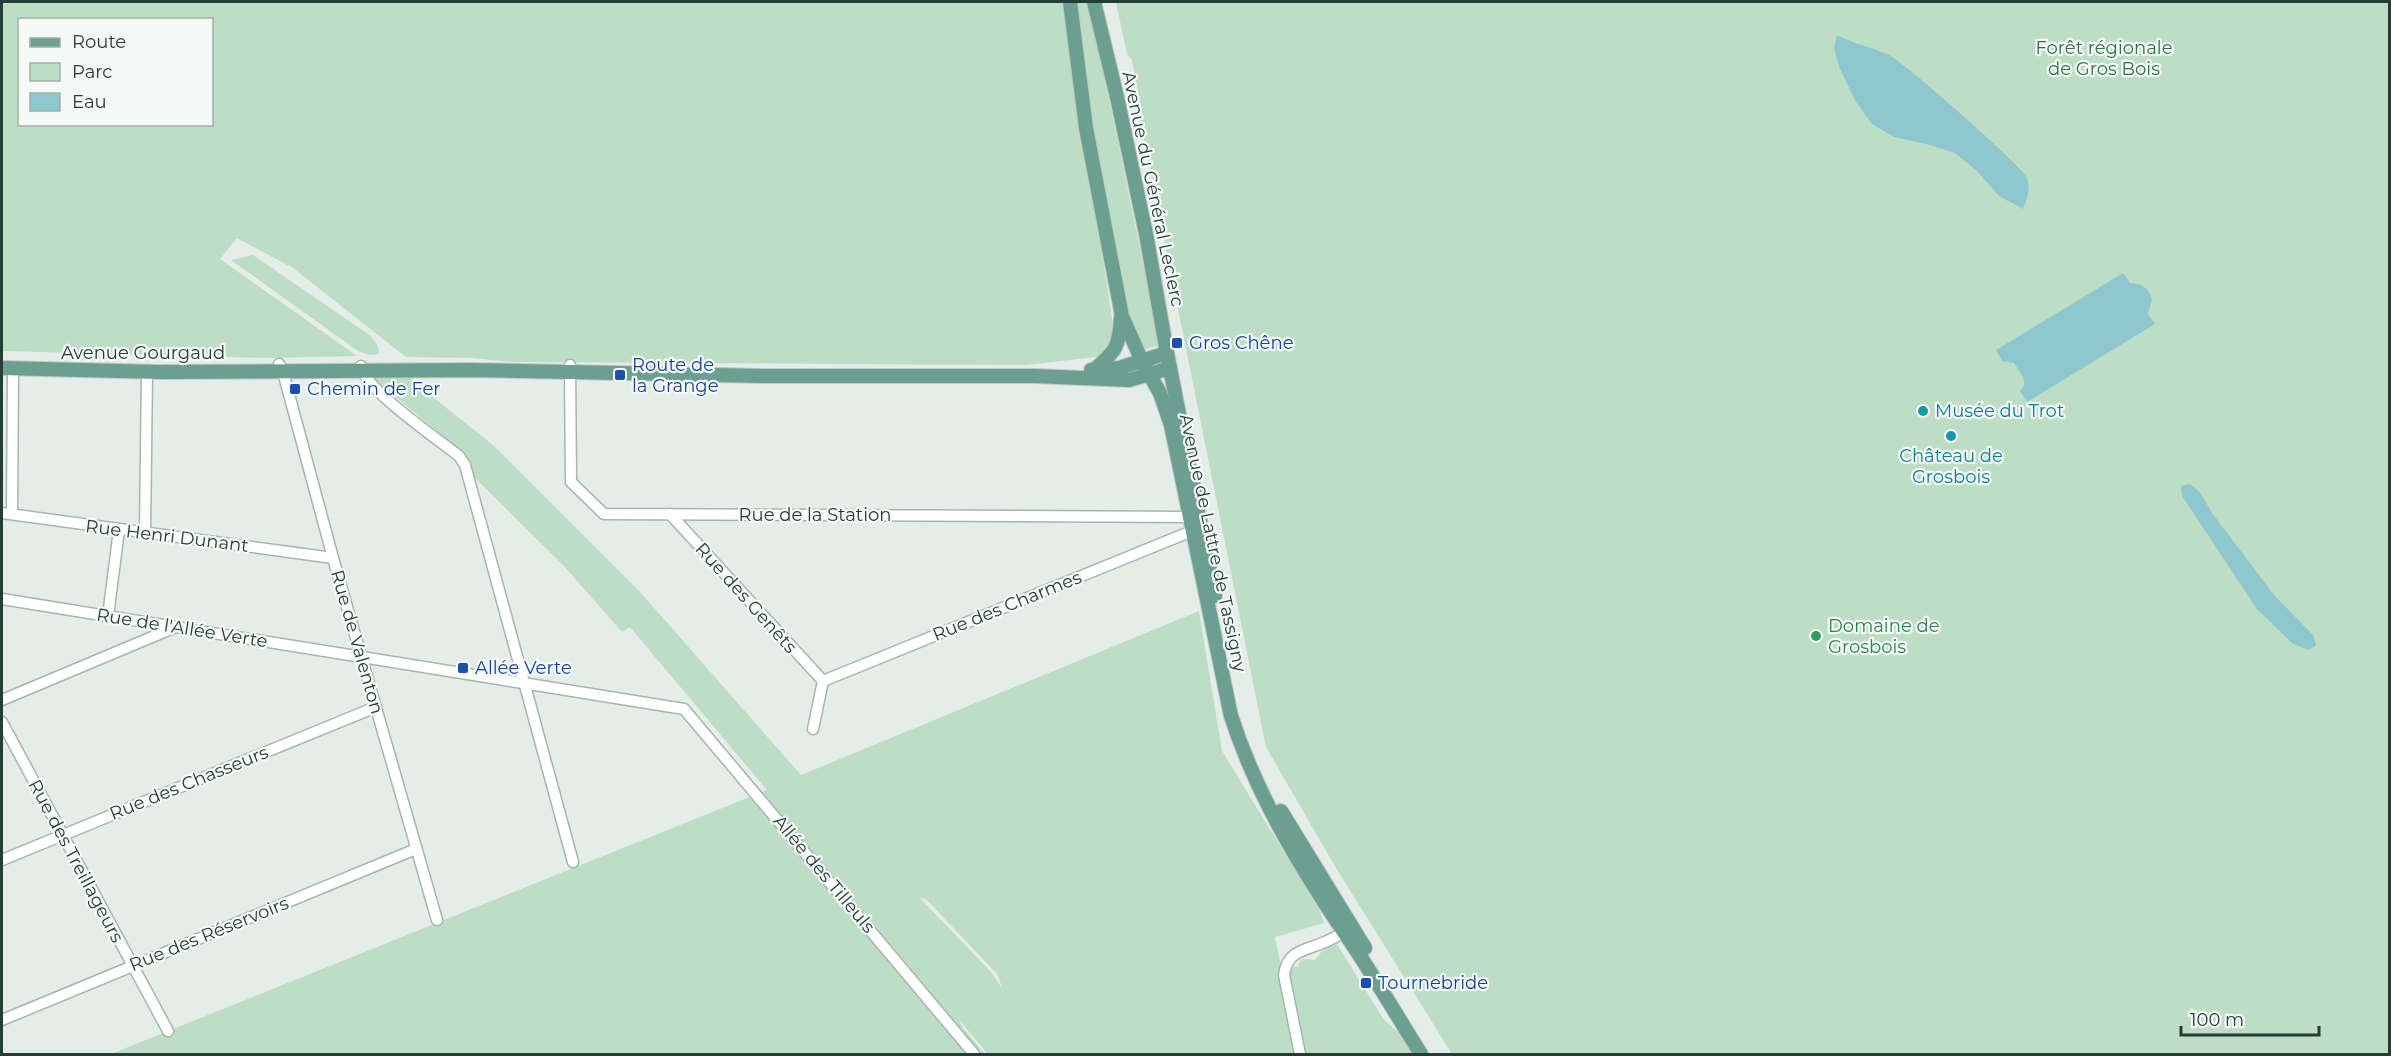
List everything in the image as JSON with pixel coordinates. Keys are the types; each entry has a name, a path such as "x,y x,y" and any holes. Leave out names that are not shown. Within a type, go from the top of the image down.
{"main road":[{"name":"Avenue de Lattre de Tassigny","path":"1070,2 1086,128 1122,316 1142,361 1160,393 1171,425 1231,716 1250,768 1282,832 1347,929 1421,1054"},
{"name":"Avenue du Général Leclerc","path":"1094,2 1132,165 1167,353 1244,729 1258,766 1281,811 1347,929"},
{"path":"1094,374 1115,351 1120,338 1122,316"},
{"path":"281,368 570,369 1035,376 1094,374 1167,353"},
{"name":"Avenue Gourgaud","path":"5,366 281,368"},
{"name":"Avenue Gourgaud","path":"5,366 147,371 281,368"},
{"path":"1129,380 1170,368"},
{"path":"1094,374 1129,380 1160,393"},
{"path":"1347,929 1431,1054"}],"street":[{"path":"5,366 7,514"},
{"name":"Rue de Valenton","path":"281,368 437,920"},
{"path":"362,368 364,377 378,392 459,456 465,465 573,862"},
{"name":"Rue de la Station","path":"570,369 571,482 604,514 1189,517"},
{"path":"145,533 147,371"},
{"name":"Rue Henri Dunant","path":"7,514 119,531 333,558"},
{"name":"Rue des Genêts","path":"669,514 823,681"},
{"path":"108,616 119,531"},
{"name":"Rue des Charmes","path":"823,681 1192,531"},
{"name":"Rue de l'Allée Verte","path":"2,599 362,657"},
{"path":"2,700 176,627"},
{"path":"362,657 524,683"},
{"path":"813,729 823,681"},
{"name":"Allée des Tilleuls","path":"524,683 667,705 689,712 974,1054"},
{"name":"Rue des Chasseurs","path":"2,860 376,707"},
{"name":"Rue des Treillageurs","path":"2,722 168,1031"},
{"name":"Rue des Réservoirs","path":"2,1020 416,849"},
{"path":"1300,1054 1284,975 1286,963 1293,954 1320,944 1347,929"}],"green space":[{"path":"2,2 1063,2 1113,324 1112,346 1104,356 1026,365 514,362 471,358 406,357 293,268 237,238 220,259 357,356 267,358 2,351"},
{"path":"1077,2 1089,2 1160,345 1144,350 1133,327 1126,299 1089,108"},
{"name":"Domaine de Grosbois","path":"1116,2 2389,2 2389,1054 1452,1054 1336,868 1266,747 1140,120 1142,112 1132,60 1127,54"},
{"path":"253,255 371,336 378,346 379,354 370,355 358,351 231,260"},
{"path":"374,373 409,374 414,382 493,445 641,593 801,775 1199,611 1222,751 1320,911 1324,923 1275,937 1280,961 1287,967 1298,967 1301,959 1315,960 1322,951 1337,944 1384,1020 1397,1031 1413,1054 988,1054 959,1020 985,1054 111,1054 767,790 630,627 622,632 564,566 471,474 462,452 375,380","holes":["919,897 926,899 998,975 1002,988 990,971"]}],"water":[{"path":"1837,35 1889,55 1985,136 2027,178 2029,190 2023,209 1999,196 1977,171 1955,153 1894,137 1872,124 1856,102 1840,69 1834,48"},
{"path":"2123,273 2130,283 2141,285 2149,292 2152,299 2148,314 2155,324 2027,402 2020,391 2024,384 2021,373 2014,363 2002,361 1996,350"},
{"path":"2190,484 2200,492 2212,513 2274,595 2313,635 2316,645 2309,650 2293,644 2257,609 2182,496 2181,486"}],"place":[{"name":"Gros Chêne","path":"1177,343"},
{"name":"Route de la Grange","path":"620,375"},
{"name":"Chemin de Fer","path":"295,389"},
{"name":"Musée du Trot","path":"1923,411"},
{"name":"Château de Grosbois","path":"1951,436"},
{"name":"Domaine de Grosbois","path":"1816,636"},
{"name":"Allée Verte","path":"463,668"},
{"name":"Tournebride","path":"1366,983"}],"park label":[{"name":"Forêt régionale de Gros Bois","path":"2104,58"}]}
